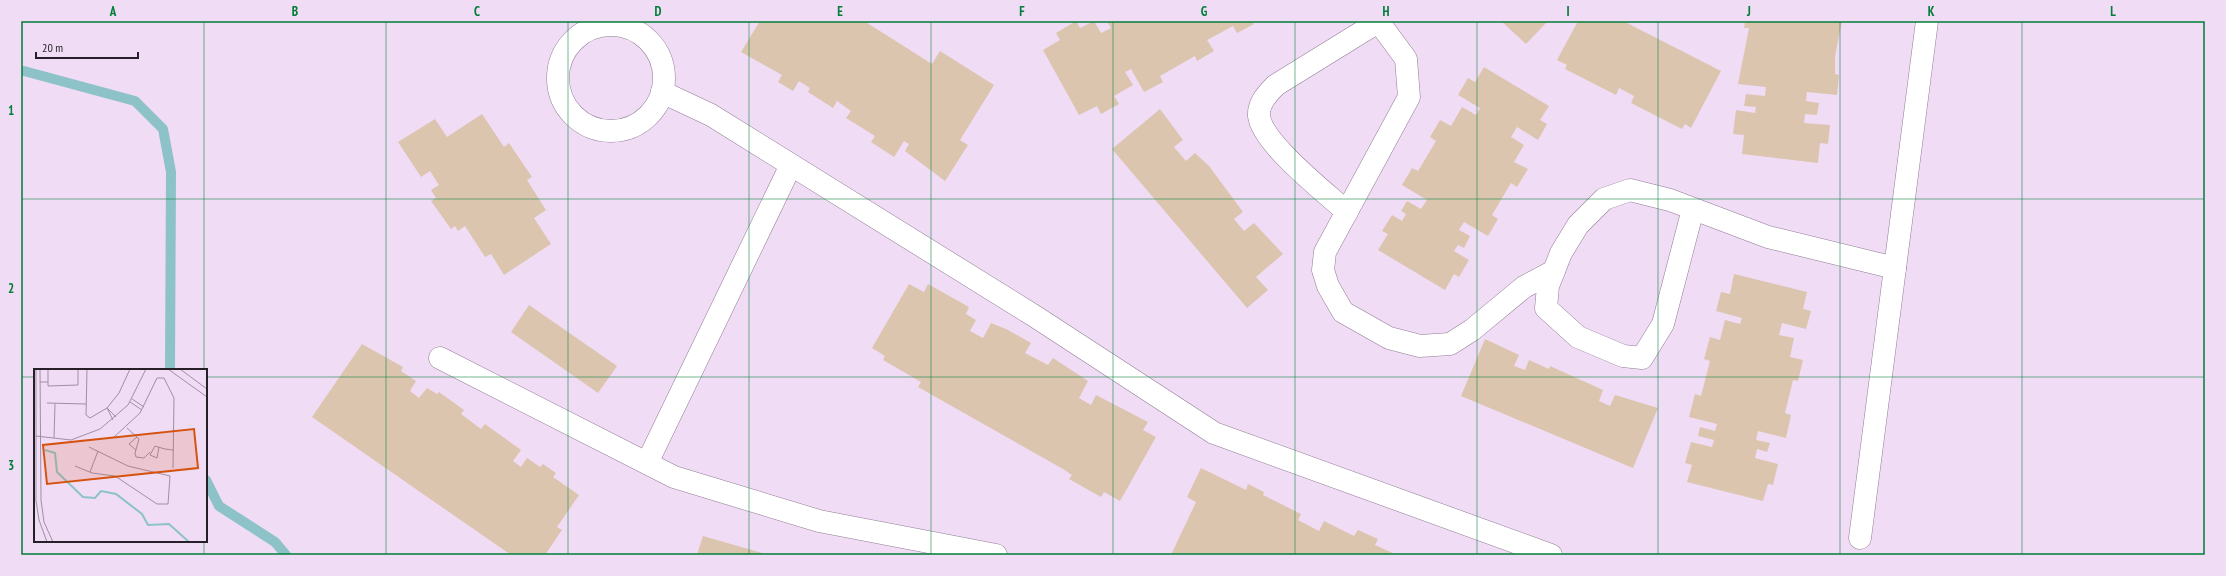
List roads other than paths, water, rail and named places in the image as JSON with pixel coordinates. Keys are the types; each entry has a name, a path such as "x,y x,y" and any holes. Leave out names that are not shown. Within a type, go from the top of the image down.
{"lane":[{"path":"1347,212 1279,150 1266,134 1259,116 1264,99 1276,85 1378,21 1406,59 1409,97 1326,252 1323,270 1328,286 1343,312 1389,338 1420,346 1450,344 1472,330 1524,287 1554,271"},
{"path":"1860,538 1927,21"},
{"path":"590,25 624,26 639,33 652,44 661,58 664,75 662,92 655,108 642,120 626,128 609,130 592,127 576,118 565,104 559,87 559,69 568,48 590,25"},
{"path":"662,92 711,115 790,166 1036,317 1214,432 1551,555"},
{"path":"647,464 790,166"},
{"path":"1693,209 1663,324 1642,358 1623,356 1578,336 1546,308 1548,286 1562,253 1578,225 1604,199 1630,190 1670,200 1768,236 1894,268"},
{"path":"440,358 674,477 819,521 996,555"}],"waterway":[{"path":"24,71 135,101 163,129 171,172 170,369"},
{"path":"207,482 219,506 275,542 286,555"}]}
